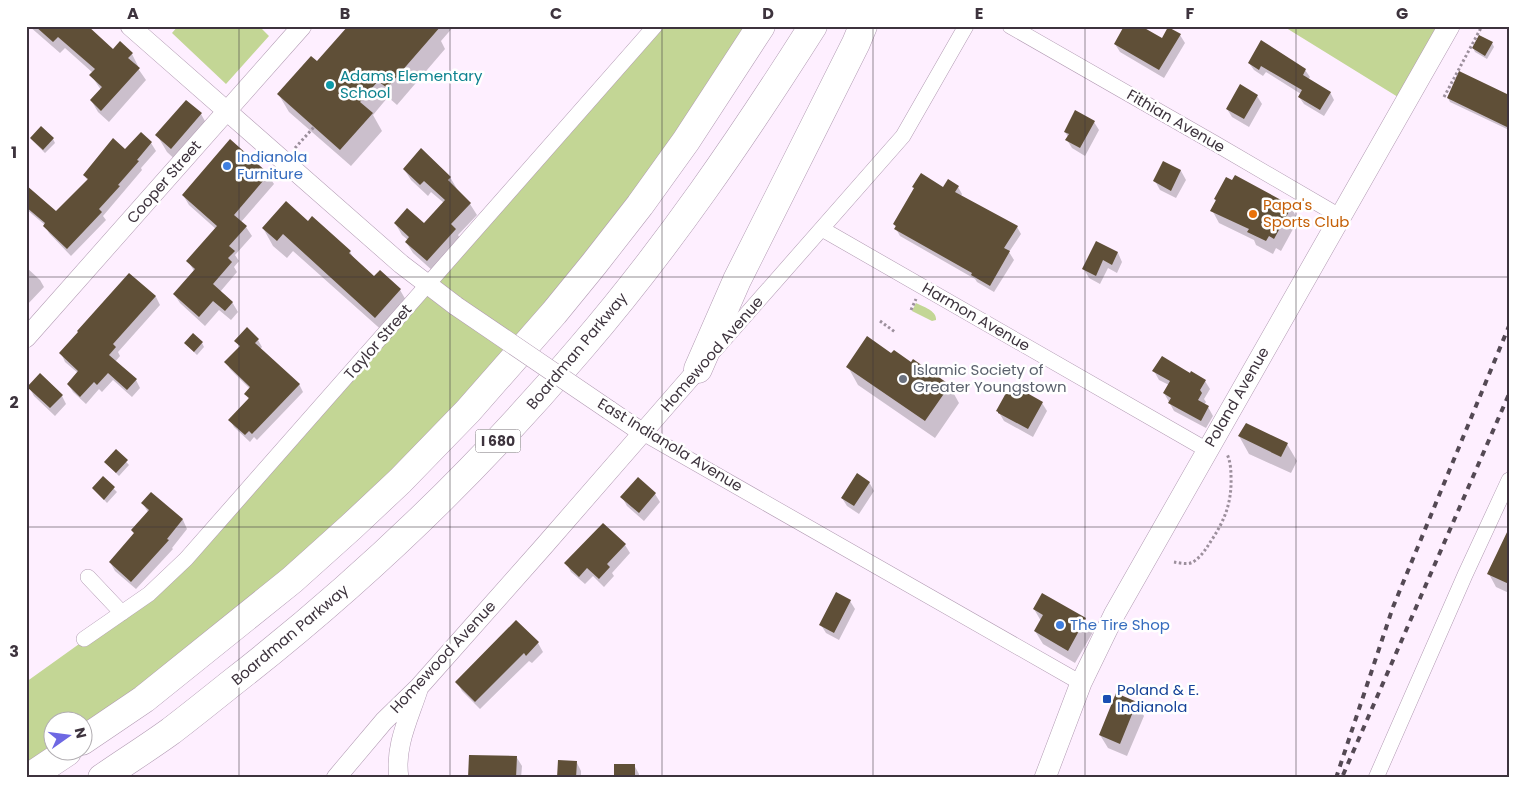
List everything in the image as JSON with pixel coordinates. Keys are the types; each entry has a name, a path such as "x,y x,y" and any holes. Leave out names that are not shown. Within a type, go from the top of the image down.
{"highway":[{"name":"I 680","path":"92,734 144,699 292,580 393,487 468,411 554,313 640,205 686,141 761,26"},
{"name":"Boardman Parkway","path":"102,778 172,730 282,644 381,557 452,489 526,411 599,327 674,231 728,156 813,26"},
{"path":"698,368 737,280 863,26"},
{"path":"28,778 52,762"}],"main road":[{"name":"Poland Avenue","path":"1045,778 1081,683 1114,615 1449,26"}],"street":[{"name":"East Indianola Avenue","path":"130,26 401,264 456,306 643,433 1081,683"},
{"name":"Cooper Street","path":"26,338 302,26"},
{"name":"Taylor Street","path":"84,640 149,594 186,558 655,26"},
{"name":"Homewood Avenue","path":"336,778 384,721 419,687 903,136 966,26"},
{"name":"Fithian Avenue","path":"1010,26 1341,217"},
{"name":"Harmon Avenue","path":"822,229 1211,444"},
{"path":"1376,778 1509,480"},
{"path":"88,578 122,613"},
{"path":"399,778 397,764 399,746 419,687"}],"path":[{"path":"1444,96 1482,26"},
{"path":"296,148 314,127"},
{"path":"911,310 916,299"},
{"path":"880,321 895,332"},
{"path":"1174,562 1184,564 1192,562 1204,552 1219,530 1227,512 1232,493 1228,457 1211,444"}],"green space":[{"path":"178,26 259,26 269,36 226,84 172,33"},
{"path":"655,26 761,26 686,141 400,481 92,734 92,712 42,712 42,762 26,778 26,682 149,594"},
{"path":"1283,26 1449,26 1406,102"},
{"path":"916,303 932,312 936,320 932,321 912,311"}],"building":[{"path":"35,26 88,26 113,49 120,41 133,53 128,58 140,68 101,111 90,100 102,87 89,75 95,69 58,37 53,42"},
{"name":"Adams Elementary School","path":"348,26 441,26 387,88 378,81 360,102 373,113 340,150 277,94 311,56 317,61"},
{"path":"1124,26 1141,26 1162,38 1168,27 1181,34 1159,70 1114,44"},
{"path":"1479,35 1493,42 1485,56 1472,48"},
{"path":"1261,40 1306,69 1303,75 1331,92 1320,110 1298,97 1302,90 1261,66 1259,70 1248,63"},
{"path":"1459,71 1509,95 1509,128 1447,98"},
{"path":"1240,84 1258,95 1244,119 1226,109"},
{"path":"186,100 202,113 171,149 155,135"},
{"path":"1075,110 1095,121 1080,148 1065,140 1069,134 1064,132"},
{"path":"41,126 54,138 43,150 30,138"},
{"path":"141,132 152,142 137,160 139,161 118,185 120,186 99,209 102,212 67,249 43,226 45,223 26,207 26,185 56,211 88,179 83,175 113,138 125,149"},
{"path":"230,139 269,174 234,215 247,226 229,246 235,251 228,258 232,262 213,284 233,302 225,311 213,301 199,317 173,294 195,269 186,261 217,226 182,195"},
{"path":"421,148 451,177 448,180 471,203 451,224 456,229 427,261 405,242 409,237 394,223 407,208 424,223 445,200 424,181 420,185 403,169"},
{"path":"1163,161 1181,170 1171,191 1153,181"},
{"path":"921,173 943,187 948,179 959,186 955,192 1018,226 1004,248 1010,251 990,286 971,275 972,273 894,229 896,226 893,224"},
{"name":"Papa's Sports Club","path":"1235,175 1292,206 1274,239 1269,236 1266,241 1247,232 1249,229 1210,211 1226,177 1232,180"},
{"path":"286,201 308,221 312,216 351,251 349,253 374,276 380,270 401,289 375,318 283,234 277,241 262,228"},
{"path":"1096,241 1118,252 1112,265 1103,260 1096,276 1082,269"},
{"path":"129,273 156,296 113,344 116,347 109,355 137,379 127,390 108,373 97,385 94,382 80,397 67,384 78,371 59,353"},
{"path":"247,327 259,339 255,343 300,384 252,434 249,431 245,435 228,420 249,398 244,394 250,387 224,362 240,346 234,341"},
{"path":"193,333 203,342 194,352 184,343"},
{"name":"Islamic Society of Greater Youngstown","path":"867,336 891,353 894,350 911,362 913,359 950,385 925,421 846,367"},
{"path":"1162,356 1190,373 1191,371 1206,380 1200,390 1202,393 1198,400 1209,406 1201,421 1168,403 1171,398 1163,393 1170,381 1152,371"},
{"path":"40,373 63,395 50,408 27,387"},
{"path":"1011,384 1043,402 1028,429 996,411"},
{"path":"1246,423 1288,443 1281,457 1238,436"},
{"path":"116,449 128,460 116,473 104,462"},
{"path":"857,473 870,482 854,506 841,498"},
{"path":"103,476 115,487 104,500 92,488"},
{"path":"638,477 656,493 639,513 620,497"},
{"path":"151,492 183,519 167,539 169,540 131,582 109,562 134,533 131,530 149,510 141,503"},
{"path":"603,523 626,544 607,564 610,567 599,579 587,568 579,577 564,563"},
{"path":"1509,528 1509,584 1487,574"},
{"path":"836,592 851,600 834,633 819,625"},
{"name":"The Tire Shop","path":"1042,593 1086,618 1068,651 1034,631 1043,615 1033,609"},
{"path":"516,620 539,642 526,656 524,653 475,702 455,682"},
{"path":"1116,693 1137,702 1120,744 1099,735"},
{"path":"469,755 517,756 516,778 468,778"},
{"path":"558,760 577,761 576,778 557,778"},
{"path":"614,764 635,764 635,778 614,778"}],"railway":[{"path":"1336,778 1393,607 1509,326"},
{"path":"1343,775 1509,394"}],"place":[{"name":"Adams Elementary School","path":"330,85"},
{"name":"Indianola Furniture","path":"227,166"},
{"name":"Papa's Sports Club","path":"1253,214"},
{"name":"Islamic Society of Greater Youngstown","path":"903,379"},
{"name":"The Tire Shop","path":"1060,625"},
{"name":"Poland & E. Indianola","path":"1107,699"}]}
